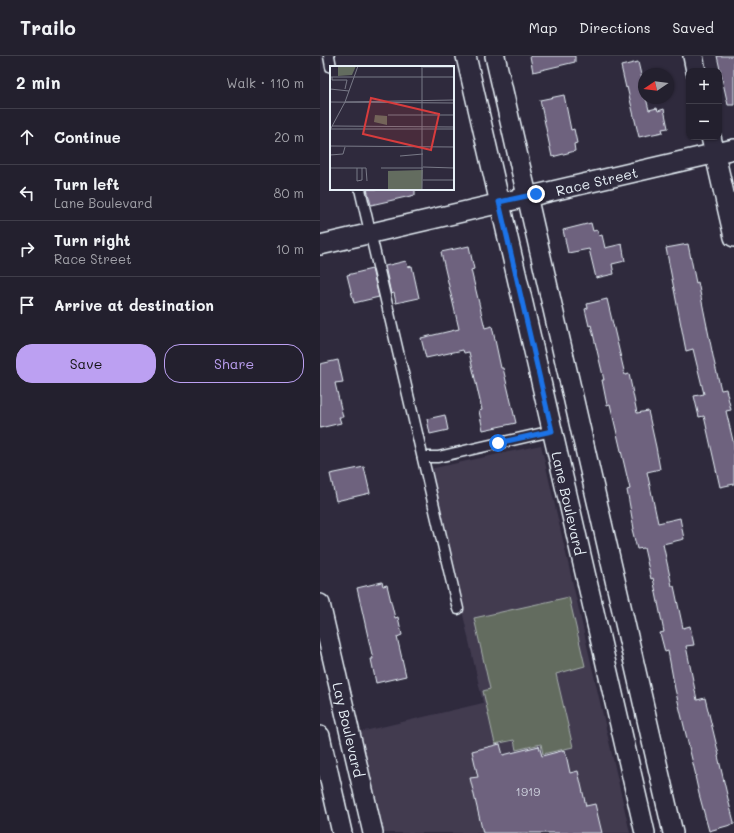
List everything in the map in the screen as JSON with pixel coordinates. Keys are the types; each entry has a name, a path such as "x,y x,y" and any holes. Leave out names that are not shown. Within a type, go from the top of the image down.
{"street":[{"name":"Lane Boulevard","path":"466,56 645,833"},
{"name":"Lane Boulevard","path":"495,56 673,833"},
{"path":"693,56 695,68"},
{"name":"Race Street","path":"320,245 483,208 499,202 527,196 713,145 734,149"},
{"path":"713,145 734,237"},
{"path":"569,504 596,497"},
{"name":"Lay Boulevard","path":"320,604 373,833"},
{"path":"320,736 342,833"},
{"path":"636,792 662,786"},
{"path":"337,811 367,805"}],"lane":[{"path":"329,56 331,66"},
{"path":"360,190 458,609"},
{"path":"422,457 438,457 552,431"}],"shaded area":[{"path":"541,445 630,833 383,833 360,732 483,703 430,469"}],"green space":[{"path":"569,597 585,666 556,674 573,747 543,754 541,744 516,750 514,740 495,744 483,691 490,689 474,618"}],"building":[{"path":"530,56 575,56 575,62 533,72"},
{"path":"717,56 734,56 734,105 728,105 722,78 722,68 720,68"},
{"path":"638,62 639,68 638,68 638,104 648,104 649,110 657,108 658,111 664,109 668,128 662,129 663,132 639,137 621,66"},
{"path":"564,95 571,130 574,129 577,143 574,144 575,151 552,157 540,100"},
{"path":"367,190 415,190 415,195 371,205"},
{"path":"591,223 593,231 597,230 599,236 602,235 605,248 622,244 625,261 612,264 614,274 596,278 589,249 568,253 563,230"},
{"path":"688,244 696,283 698,282 721,390 726,389 731,410 726,411 734,445 734,484 720,487 704,416 699,417 694,396 704,394 693,349 686,351 666,248"},
{"path":"469,246 474,269 471,270 485,328 492,326 501,368 503,368 516,423 483,430 479,411 482,410 469,352 464,353 463,350 426,358 421,338 459,329 441,252"},
{"path":"406,261 408,267 412,266 419,298 396,303 394,293 391,294 385,266"},
{"path":"372,269 379,297 354,303 347,275"},
{"path":"607,299 625,375 629,374 637,413 648,411 660,469 647,472 658,523 680,518 684,539 663,544 683,628 690,626 694,645 686,646 697,700 705,698 734,822 734,824 709,831 675,689 668,651 665,652 660,633 664,632 653,578 651,579 644,548 637,549 632,529 634,529 627,490 630,489 610,404 607,405 602,380 604,380 591,325 589,326 585,309 588,308 587,304"},
{"path":"338,360 343,382 335,383 343,417 339,417 341,423 320,428 320,364"},
{"path":"445,415 448,430 430,434 427,419"},
{"path":"364,467 370,493 336,501 330,474"},
{"path":"382,582 383,586 387,585 395,618 398,617 402,635 397,637 406,676 376,683 371,659 373,659 357,588"},
{"path":"500,744 503,755 539,746 542,756 565,750 570,773 578,771 586,806 595,804 602,833 483,833 470,778 478,777 472,751"}],"route":[{"path":"498,443 552,431 499,202 536,194"}]}
